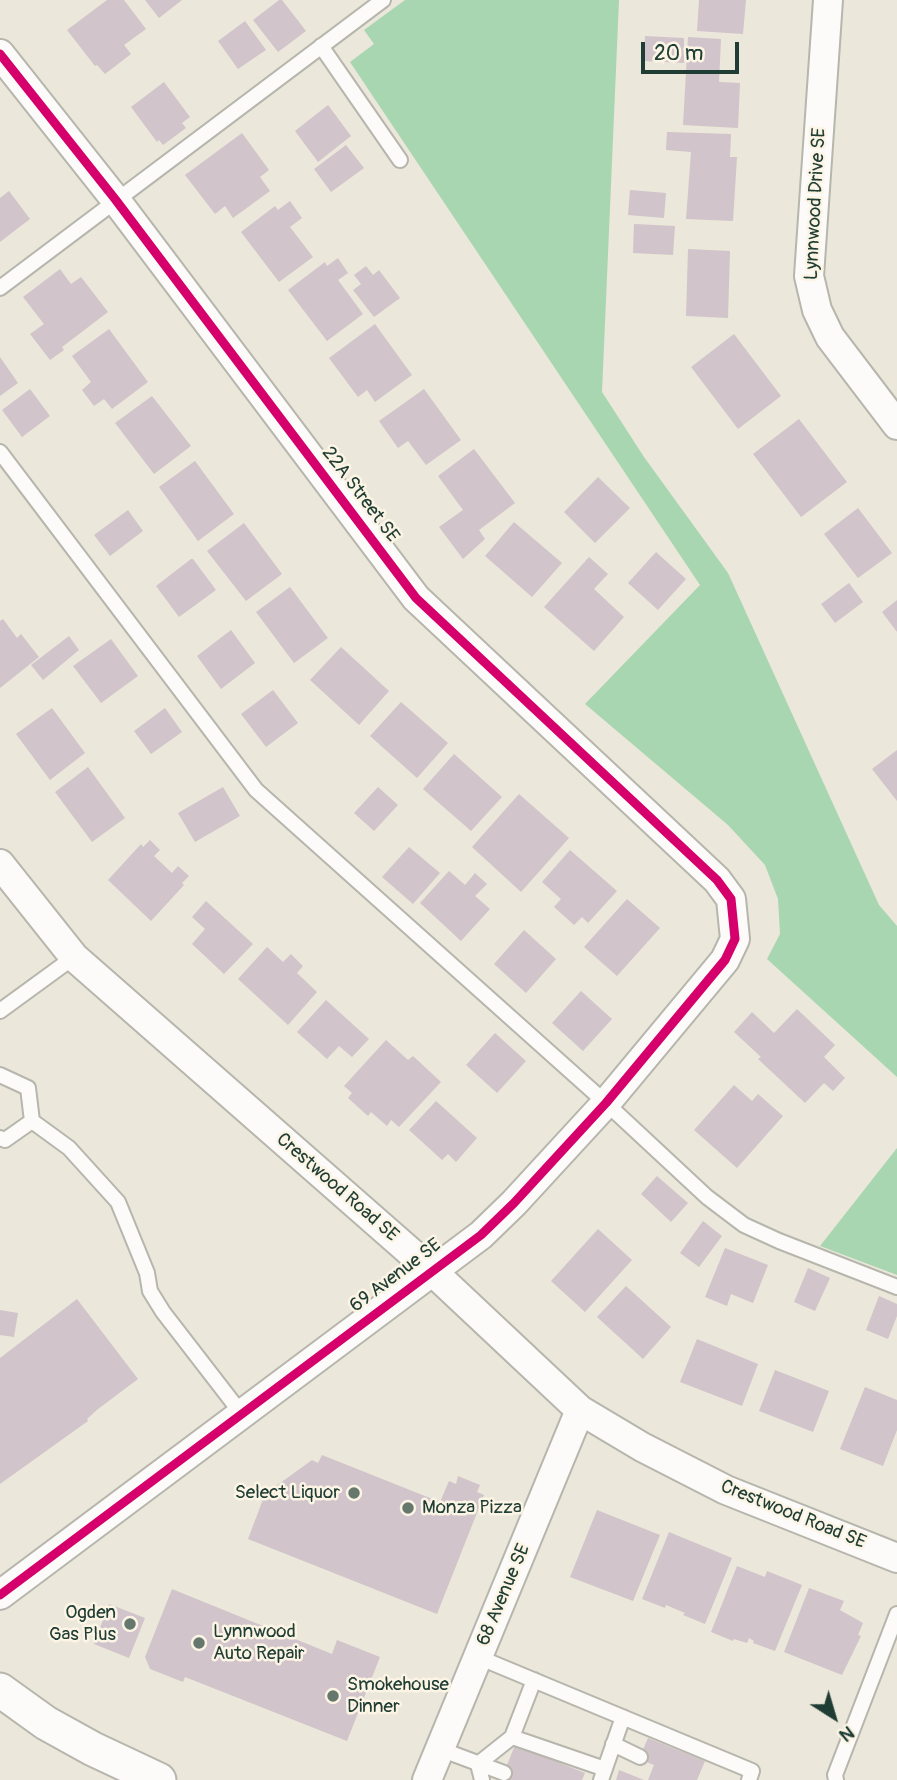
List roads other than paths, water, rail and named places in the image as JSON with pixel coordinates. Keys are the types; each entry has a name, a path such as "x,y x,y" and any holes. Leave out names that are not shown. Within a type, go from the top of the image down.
{"street":[{"name":"Lynnwood Drive SE","path":"828,0 809,276 817,310 830,337 897,425"},
{"name":"22A Street SE","path":"0,54 115,199 416,597 717,880 731,899 733,915"},
{"name":"Crestwood Road SE","path":"0,863 74,957 432,1271 580,1410 642,1447 726,1489 897,1558"},
{"name":"69 Avenue SE","path":"0,1595 481,1235 514,1203 606,1102 725,960 735,939 733,915"},
{"name":"68 Avenue SE","path":"427,1780 580,1410"},
{"path":"0,1690 46,1723 159,1780"}],"lane":[{"path":"0,288 383,0"},
{"path":"321,46 400,160"},
{"path":"0,452 256,790 606,1102 707,1197 744,1224 779,1241 897,1287"},
{"path":"0,1012 74,957"},
{"path":"0,1075 28,1088 32,1121 69,1148 118,1202 142,1261 150,1291 163,1312 241,1413"},
{"path":"0,1138 5,1140 32,1121"},
{"path":"836,1780 835,1775 897,1614"},
{"path":"478,1657 752,1771 749,1780"},
{"path":"478,1764 512,1737 534,1681"},
{"path":"512,1737 603,1774 623,1717"},
{"path":"613,1744 640,1757"},
{"path":"440,1749 504,1773"},
{"path":"478,1764 482,1780"}],"place":[{"name":"Select Liquor","path":"354,1493"},
{"name":"Monza Pizza","path":"408,1508"},
{"name":"Ogden Gas Plus","path":"130,1624"},
{"name":"Lynnwood Auto Repair","path":"199,1643"},
{"name":"Smokehouse Dinner","path":"333,1696"}]}
